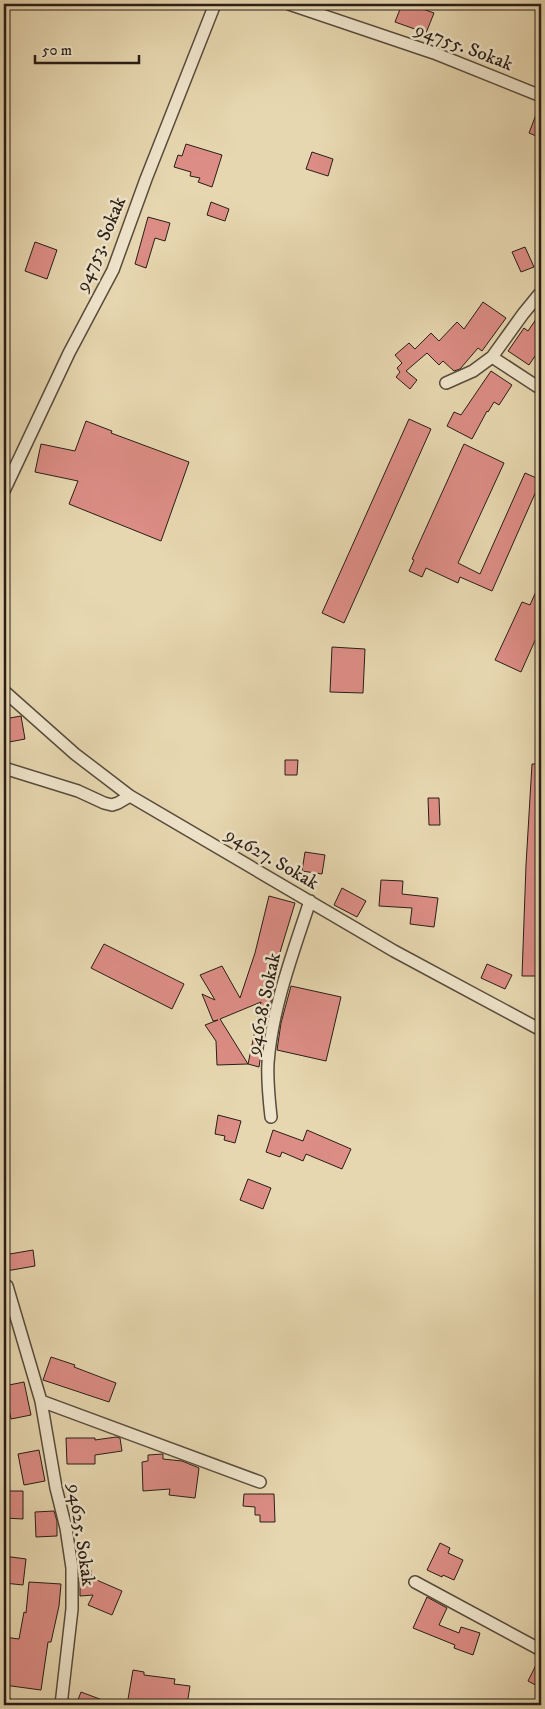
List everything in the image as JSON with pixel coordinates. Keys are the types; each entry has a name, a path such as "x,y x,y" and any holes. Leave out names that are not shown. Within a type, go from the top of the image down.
{"street":[{"name":"94753. Sokak","path":"4,491 69,353 113,270 146,179 215,4"},
{"name":"94755. Sokak","path":"289,4 434,53 541,96"},
{"path":"446,383 473,371 492,357 541,292"},
{"path":"492,357 541,389"},
{"name":"94627. Sokak","path":"4,691 75,754 130,796 394,951 541,1030"},
{"path":"4,768 78,791 104,804 118,803 130,796"},
{"name":"94628. Sokak","path":"271,1117 268,1076 272,1040 285,977 310,901"},
{"name":"94625. Sokak","path":"7,1286 41,1401 72,1568 72,1609 61,1705"},
{"path":"41,1401 260,1482"},
{"path":"415,1582 541,1650"}],"building":[{"path":"402,4 409,4 434,13 426,33 395,22"},
{"path":"541,104 541,138 529,133"},
{"path":"186,144 222,155 212,187 198,182 200,178 190,176 191,172 174,167 178,155 182,156"},
{"path":"312,152 333,159 328,176 306,169"},
{"path":"211,202 229,209 225,221 207,215"},
{"path":"148,217 170,223 165,241 155,238 146,268 135,264"},
{"path":"35,242 57,250 47,279 25,271"},
{"path":"525,247 534,267 521,272 512,252"},
{"path":"483,302 506,318 482,351 478,348 460,369 454,371 443,361 439,365 427,353 406,371 417,380 410,389 396,377 400,372 397,368 402,363 395,355 409,343 415,349 431,333 439,341 457,322 464,329"},
{"path":"541,312 541,347 529,365 508,351 524,328 528,331"},
{"path":"491,371 512,385 499,405 494,402 487,411 472,439 447,426 454,412 461,415"},
{"path":"409,419 431,429 344,623 322,613"},
{"path":"86,421 112,431 111,433 189,462 161,541 69,504 78,481 35,472 41,444 75,451"},
{"path":"464,444 504,463 458,563 480,574 525,473 541,480 492,591 460,577 458,583 426,568 422,577 409,571 414,560 412,559"},
{"path":"541,580 541,627 521,672 495,660 522,602 530,605"},
{"path":"332,647 365,649 363,693 330,692"},
{"path":"21,716 25,739 4,743 4,719"},
{"path":"285,760 298,760 297,775 285,775"},
{"path":"532,764 541,764 541,862 538,895 541,895 541,976 522,976 526,865"},
{"path":"428,798 439,798 440,825 429,825"},
{"path":"305,852 325,855 322,874 302,871"},
{"path":"381,880 403,881 402,894 438,898 434,927 410,924 412,908 379,906"},
{"path":"342,888 366,901 357,917 334,905"},
{"path":"269,896 295,903 271,982 276,983 266,1020 259,1067 248,1064 217,1065 216,1041 205,1025 218,1020 213,1021 202,994 215,1000 200,975 222,966 240,998 255,953","holes":["261,1002 248,1064 220,1019"]},
{"path":"104,944 184,984 172,1009 91,968"},
{"path":"487,964 512,975 505,989 481,978"},
{"path":"291,986 341,997 326,1061 277,1050 281,1023"},
{"path":"218,1115 241,1121 235,1143 224,1140 225,1136 215,1134"},
{"path":"273,1130 303,1141 307,1130 351,1149 342,1169 306,1154 303,1161 282,1152 280,1157 266,1152"},
{"path":"248,1179 271,1188 263,1209 240,1200"},
{"path":"33,1250 35,1266 6,1271 4,1255"},
{"path":"51,1357 116,1383 109,1402 43,1380"},
{"path":"24,1382 31,1415 11,1419 4,1386"},
{"path":"66,1438 95,1438 95,1440 120,1438 122,1451 95,1455 95,1464 67,1464"},
{"path":"39,1450 45,1481 24,1485 18,1454"},
{"path":"163,1454 163,1459 182,1461 199,1468 195,1498 169,1495 170,1489 143,1491 142,1462 148,1461 148,1455"},
{"path":"4,1491 23,1491 23,1519 4,1518"},
{"path":"244,1494 274,1494 275,1522 260,1522 260,1515 255,1515 255,1507 243,1506"},
{"path":"54,1511 57,1521 57,1536 36,1537 35,1512"},
{"path":"440,1543 450,1548 448,1553 463,1560 454,1580 427,1570"},
{"path":"4,1556 26,1559 23,1585 4,1583"},
{"path":"80,1570 91,1570 92,1578 122,1591 112,1615 88,1605 93,1595 80,1596"},
{"path":"29,1582 61,1584 59,1606 51,1642 48,1642 41,1690 4,1685 4,1637 19,1639 24,1612 26,1613"},
{"path":"427,1597 447,1608 439,1625 459,1633 461,1627 480,1633 473,1655 454,1648 455,1645 413,1628"},
{"path":"541,1657 541,1688 528,1681"},
{"path":"133,1670 144,1672 144,1675 175,1679 174,1684 190,1686 187,1705 127,1705"},
{"path":"81,1692 113,1704 113,1705 76,1705"}]}
